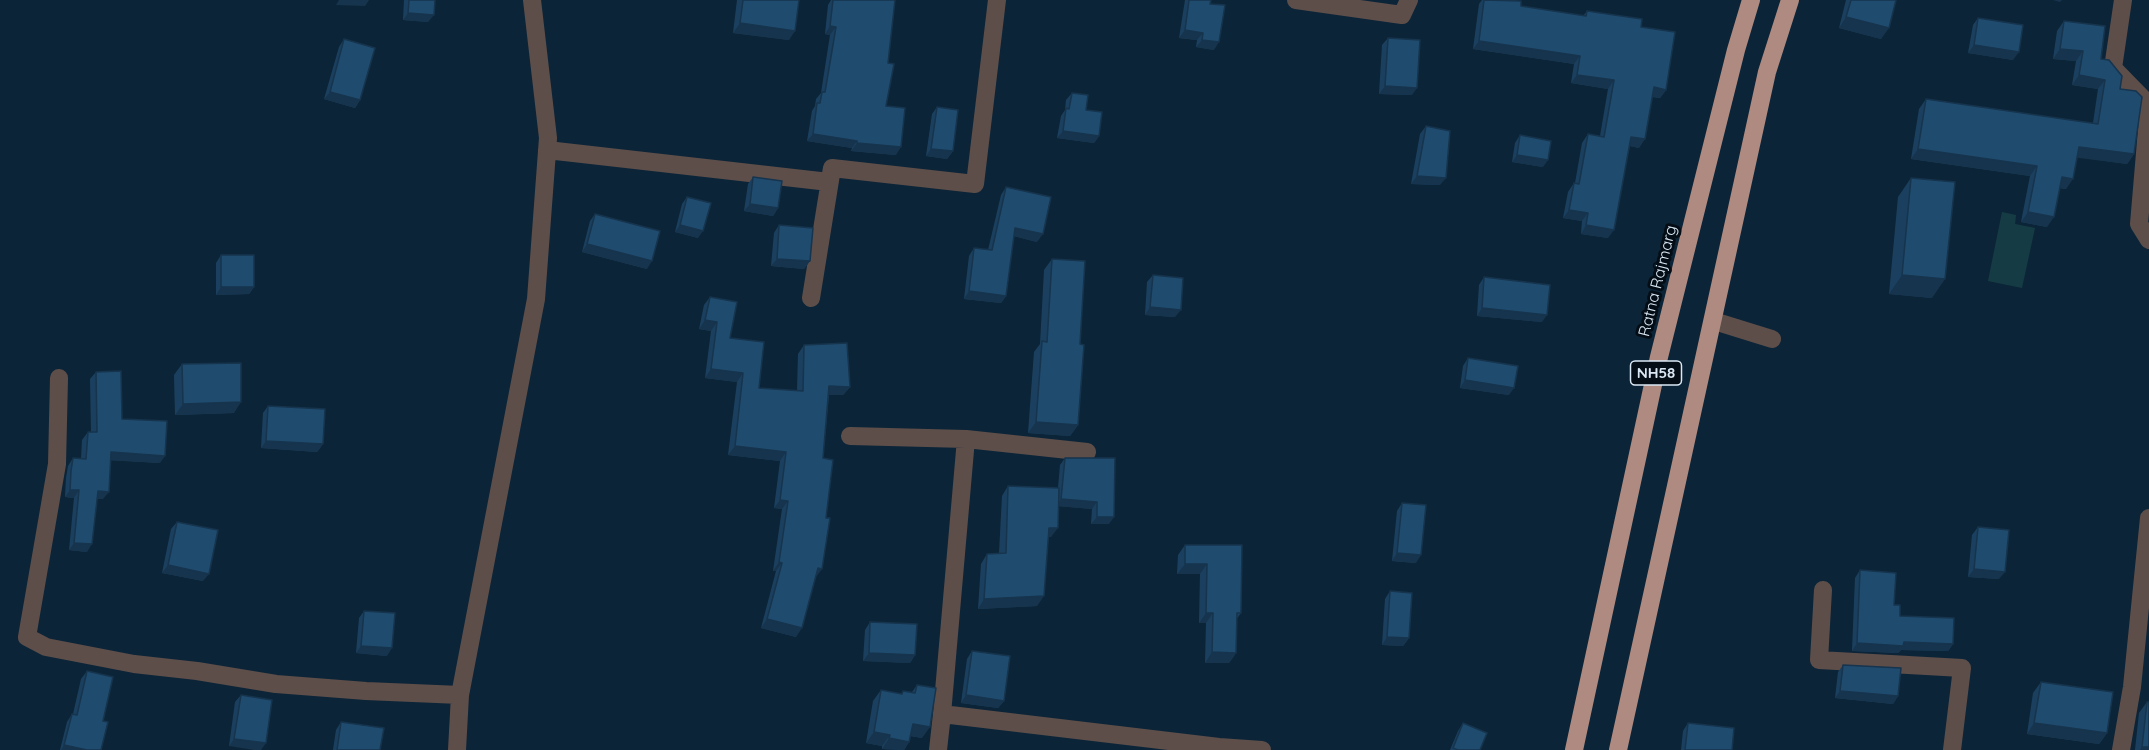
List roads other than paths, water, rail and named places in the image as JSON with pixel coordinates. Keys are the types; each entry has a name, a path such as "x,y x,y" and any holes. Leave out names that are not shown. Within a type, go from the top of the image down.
{"highway":[{"name":"Ratna Rajmarg","path":"1574,750 1659,357 1736,50 1751,0"},
{"name":"NH58","path":"1618,750 1767,72 1790,0"}],"street":[{"path":"457,750 460,695 536,299 548,138 532,0"},
{"path":"811,298 832,168 975,184 998,0"},
{"path":"1296,0 1402,15 1409,0"},
{"path":"2123,0 2113,68 2149,106 2139,224 2149,240"},
{"path":"547,150 830,182"},
{"path":"1714,321 1772,339"},
{"path":"59,378 57,464 27,637 46,647 134,664 276,684 460,695"},
{"path":"850,436 966,439 1087,452"},
{"path":"938,750 966,439"},
{"path":"2121,750 2132,687 2149,518"},
{"path":"1823,590 1819,660 1962,668 1952,750"},
{"path":"942,714 1219,748 1263,750"}]}
